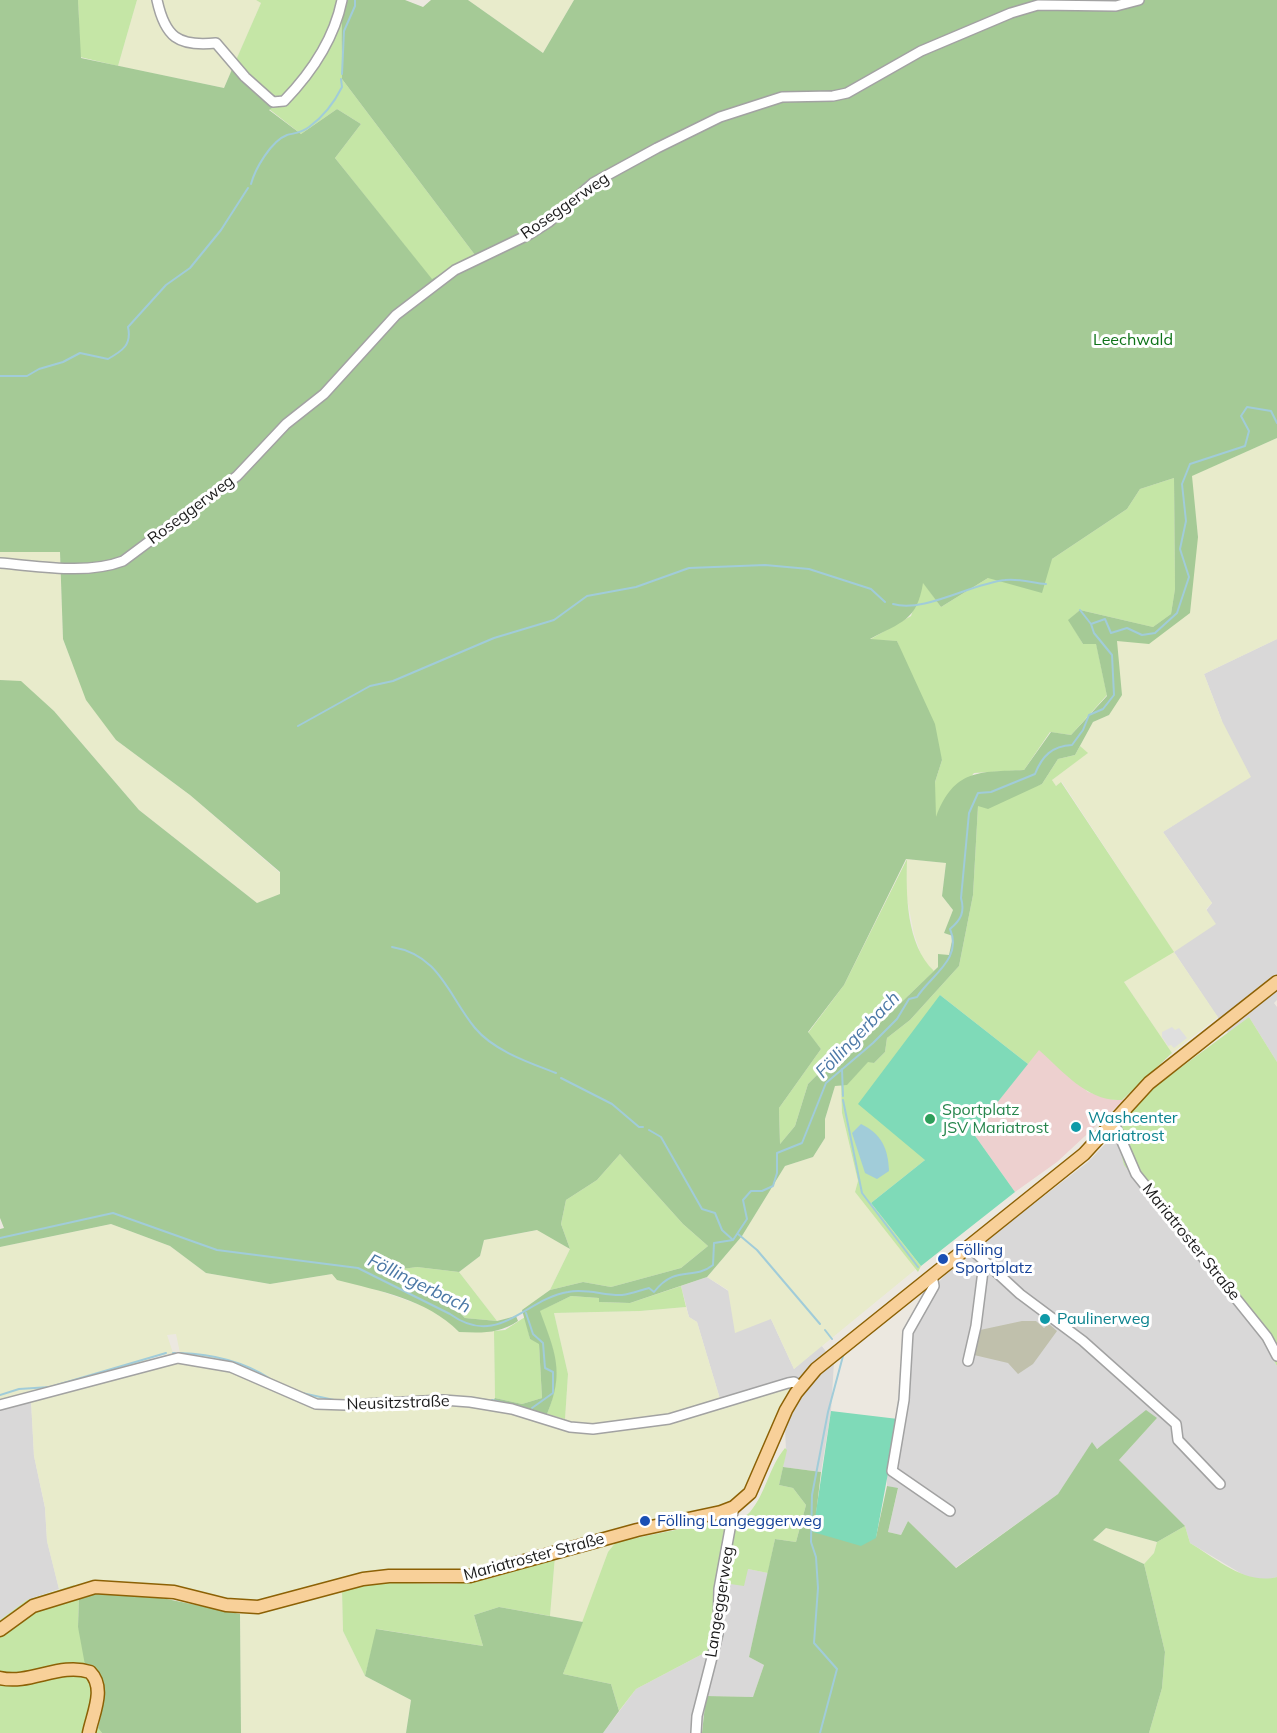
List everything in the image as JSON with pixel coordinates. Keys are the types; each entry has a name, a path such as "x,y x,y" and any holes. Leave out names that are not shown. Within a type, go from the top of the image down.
{"main road":[{"name":"Mariatroster Straße","path":"0,1630 33,1606 95,1587 174,1592 226,1605 258,1607 363,1580 404,1576 456,1578 485,1573 636,1530 710,1516 735,1507 744,1500 755,1485 782,1419 801,1387 833,1355 1084,1154 1149,1083 1277,982"},
{"path":"0,1678 18,1679 69,1669 90,1672 98,1683 99,1691 89,1733"}],"street":[{"path":"157,0 161,20 171,36 188,43 216,43 245,77 273,102 284,101 300,84 326,48 342,0"},
{"name":"Roseggerweg","path":"0,563 51,567 109,566 129,558 237,476 286,424 324,394 368,343 404,308 455,270 530,234 549,222 593,183 686,132 720,117 782,97 833,96 854,91 921,51 1011,13 1038,5 1116,6 1139,0"},
{"name":"Mariatroster Straße","path":"1114,1123 1136,1174 1260,1328 1277,1356"},
{"path":"968,1246 1020,1294 1083,1341 1176,1424 1179,1440 1220,1484"},
{"path":"968,1361 976,1326 984,1263"},
{"path":"932,1275 934,1286 908,1332 904,1400 892,1471 950,1511"},
{"name":"Neusitzstraße","path":"0,1405 178,1358 231,1367 316,1404 345,1406 443,1400 470,1402 512,1409 570,1427 593,1429 636,1426 669,1419 788,1383 801,1387"},
{"name":"Langeggerweg","path":"696,1733 697,1716 718,1634 719,1589 735,1507"}],"shaded area":[{"path":"137,0 256,0 261,3 224,88 118,66"},
{"path":"468,0 574,0 543,53"},
{"path":"1277,438 1277,639 1204,674 1222,721 1251,777 1163,832 1212,903 1206,909 1216,924 1174,952 1218,1017 1172,1053 1124,982 1173,951 1062,782 1056,786 1052,780 1087,753 1080,746 1093,722 1109,715 1117,641 1198,537 1191,476"},
{"path":"0,552 60,552 63,639 73,665 116,740 190,795 280,873 281,894 257,903 139,810 54,711 21,682 0,680"},
{"path":"1277,639 1277,1000 1274,1003 1277,1007 1277,1062 1249,1017 1228,1033 1174,952 1212,903 1163,832 1200,808 1222,721 1204,674"},
{"path":"907,859 946,863 942,896 953,910 944,933 953,936 949,955 934,971 923,960 914,934 906,893"},
{"path":"1172,1027 1175,1030 1179,1028 1187,1038 1174,1048 1171,1045 1168,1046 1162,1037 1162,1032"},
{"path":"1039,1049 1088,1092 1114,1100 1125,1099 1057,1162 1015,1192 973,1133"},
{"path":"841,1085 842,1113 858,1181 855,1192 916,1269 794,1369 771,1319 735,1333 728,1290 707,1277 742,1236 785,1166 813,1157 825,1138 825,1119 835,1086"},
{"path":"1116,1133 1174,1229 1260,1336 1277,1366 1277,1577 1262,1581 1247,1577 1190,1543 1185,1526 1119,1460 1157,1418 1096,1449 1092,1443 1058,1494 955,1568 908,1521 901,1535 888,1532 898,1489 887,1486 887,1473 898,1419 904,1332 929,1293 951,1268 1088,1162"},
{"path":"111,1224 170,1246 206,1273 270,1284 332,1274 420,1305 444,1316 459,1332 494,1331 495,1398 492,1402 565,1418 568,1374 554,1313 640,1311 686,1307 689,1317 697,1322 723,1409 788,1387 792,1391 745,1491 736,1500 718,1508 664,1521 639,1520 615,1531 464,1573 342,1579 343,1631 365,1676 411,1700 406,1733 241,1733 240,1614 245,1604 102,1581 59,1589 47,1541 45,1507 34,1456 31,1400 0,1410 0,1247","holes":["176,1334 180,1353 177,1362 150,1369 149,1358 173,1353 167,1335"]},
{"path":"538,1230 570,1249 550,1290 516,1316 497,1321 459,1272 480,1256 484,1240"},
{"path":"707,1277 771,1319 794,1369 821,1345 834,1362 831,1411 821,1472 783,1467 786,1451 784,1404 767,1393 723,1409 697,1322 689,1317 681,1286"},
{"path":"1022,1321 1036,1321 1044,1328 1049,1324 1057,1331 1033,1364 1018,1374 1008,1363 974,1355 980,1330"},
{"path":"31,1400 34,1456 45,1508 47,1541 59,1589 27,1600 0,1620 0,1410"},
{"path":"1106,1528 1157,1542 1154,1553 1144,1564 1093,1540"},
{"path":"616,1542 608,1552 583,1622 550,1616 555,1556"},
{"path":"748,1569 768,1573 749,1657 764,1665 753,1697 706,1696 702,1733 603,1733 636,1689 710,1650 717,1581"}],"green space":[{"name":"Leechwald","path":"0,0 78,0 81,58 224,88 233,67 275,106 269,110 301,134 337,109 361,124 335,158 432,279 475,255 342,79 342,30 345,0 405,0 423,7 431,0 468,0 543,53 574,0 1277,0 1277,438 1192,476 1198,537 1190,613 1149,644 1117,641 1122,695 1109,715 1093,722 1075,755 1058,759 1042,784 988,809 978,806 973,895 959,966 910,1020 887,1038 885,1052 874,1063 868,1062 847,1085 835,1086 825,1119 825,1138 813,1157 785,1166 742,1236 707,1277 630,1303 599,1302 599,1298 571,1296 540,1311 554,1351 557,1374 556,1386 547,1414 492,1402 495,1398 522,1404 542,1398 539,1344 530,1339 522,1310 550,1290 583,1282 611,1287 681,1268 708,1246 683,1224 620,1154 597,1180 566,1200 561,1224 570,1249 537,1230 484,1240 480,1256 459,1272 417,1267 380,1272 455,1308 465,1318 497,1321 516,1316 518,1321 490,1332 459,1332 446,1321 417,1304 337,1280 332,1274 270,1284 206,1273 170,1246 111,1224 0,1247 0,1229 4,1228 0,1218 0,680 21,681 54,711 139,810 257,903 280,894 280,872 190,795 116,740 86,700 63,639 60,552 0,552","holes":["1174,478 1175,589 1171,614 1153,627 1080,610 1068,620 1083,644 1096,644 1107,696 1071,735 1051,732 1024,770 981,773 960,782 943,801 936,817 935,782 942,760 935,724 897,641 870,639 899,624 912,613 917,605 923,583 941,607 988,578 1042,593 1052,559 1127,509 1140,489","906,859 946,863 942,896 953,910 944,933 953,936 949,955 938,954 938,967 880,1023 834,1058 808,1084 795,1126 780,1144 779,1108 821,1049 808,1032 844,985"]},
{"path":"78,0 137,0 118,66 80,57"},
{"path":"256,0 345,0 342,30 342,79 475,255 432,280 335,158 361,124 337,109 301,134 269,109 275,107 233,67 261,3"},
{"path":"1174,478 1175,589 1171,614 1153,627 1080,610 1069,620 1083,644 1096,643 1107,695 1071,735 1050,732 1024,770 974,773 935,819 935,782 942,760 897,641 869,640 911,616 923,582 941,607 988,578 1052,559 1127,509 1140,489"},
{"path":"1080,746 1088,753 1052,780 1056,786 1061,782 1174,952 1124,982 1172,1053 1122,1100 1109,1099 1087,1091 1076,1084 1039,1050 1028,1064 940,995 925,1160 871,1203 921,1266 918,1272 855,1192 858,1181 842,1113 841,1085 847,1084 868,1061 874,1063 885,1052 887,1038 910,1020 959,966 973,895 978,806 1042,784 1058,759 1075,755"},
{"path":"907,859 908,903 913,933 925,960 934,971 880,1023 834,1058 808,1084 795,1126 780,1144 779,1108 821,1049 808,1033 844,985"},
{"name":"Sportplatz JSV Mariatrost","path":"940,995 1028,1064 973,1133 1015,1192 921,1266 871,1203 925,1160 858,1104"},
{"path":"1249,1017 1277,1062 1277,1366 1260,1336 1124,1165 1116,1133 1143,1098 1160,1083"},
{"path":"620,1154 683,1224 708,1246 681,1268 611,1287 583,1282 550,1290 570,1249 561,1224 566,1200 597,1180"},
{"path":"417,1267 459,1272 497,1321 465,1318 455,1308 379,1272"},
{"path":"681,1286 686,1307 640,1311 554,1313 568,1374 565,1419 547,1414 556,1374 553,1351 539,1311 571,1296 599,1298 599,1302 630,1303"},
{"path":"525,1317 530,1339 539,1343 542,1398 522,1404 495,1398 494,1331 505,1330"},
{"path":"1146,1410 1157,1418 1119,1460 1185,1526 1157,1542 1106,1528 1093,1540 1144,1564 1165,1652 1162,1688 1149,1733 702,1733 706,1696 753,1697 764,1665 749,1657 775,1539 796,1542 806,1505 793,1488 779,1485 783,1467 821,1472 814,1532 876,1537 887,1486 898,1488 888,1532 901,1535 908,1521 956,1568 1058,1494 1092,1442 1097,1449"},
{"path":"831,1411 898,1419 876,1538 861,1546 813,1532"},
{"path":"785,1448 787,1450 779,1485 793,1488 806,1505 796,1542 775,1539 768,1573 748,1569 744,1586 717,1582 716,1627 710,1650 636,1689 619,1711 611,1684 563,1674 608,1552 616,1542 746,1515 755,1505 775,1463"},
{"path":"1185,1526 1190,1543 1221,1563 1254,1577 1277,1577 1277,1733 1149,1733 1162,1688 1165,1652 1144,1564 1154,1553 1157,1542"},
{"path":"555,1556 550,1616 499,1607 474,1615 483,1646 377,1629 365,1676 343,1631 342,1589 357,1585 387,1583 474,1582"},
{"path":"74,1585 79,1596 78,1627 101,1675 104,1701 98,1728 102,1733 0,1733 0,1620 27,1600"},
{"path":"109,1592 152,1596 240,1614 241,1733 102,1733 98,1728 104,1701 101,1675 85,1665 78,1627 79,1596"},
{"path":"499,1607 583,1622 563,1674 611,1684 619,1711 603,1733 406,1733 411,1700 365,1676 376,1629 483,1646 474,1615"}],"water":[{"path":"861,1124 879,1137 885,1149 889,1171 877,1179 865,1173 852,1133"}],"waterway":[{"path":"342,74 344,31 355,6 355,0"},
{"path":"251,184 260,163 275,143 287,135 306,129 328,109 342,87 341,79"},
{"path":"0,376 27,376 80,353 108,359 118,353 125,347 129,338 128,327 166,285 190,268 221,230 248,188"},
{"name":"Föllingerbach","path":"0,1238 113,1213 217,1250 358,1268 467,1323 483,1326 511,1319 538,1303 568,1292 622,1295 649,1288 654,1292 662,1283 677,1275 706,1270 713,1265 714,1243 733,1240 747,1219 743,1200 751,1191 762,1191 773,1186 777,1173 777,1153 802,1143 826,1083 897,1019 909,999 917,997 949,958 953,940 950,929 962,912 961,898 969,813 978,793 991,792 1035,774 1049,753 1059,747 1072,745 1083,730 1089,715 1103,709 1114,695 1112,655 1094,633 1091,624 1105,619 1111,633 1127,628 1142,635 1155,633 1177,613 1189,577 1180,549 1186,521 1182,484 1190,464 1245,446 1249,431 1241,416 1247,407 1271,411 1277,423"},
{"path":"298,726 370,686 393,681 494,638 554,620 587,596 636,587 689,568 765,565 809,569 871,589 885,602"},
{"path":"893,604 919,605 1005,580 1046,584"},
{"path":"1080,610 1091,624"},
{"path":"392,947 408,951 432,967 475,1028 492,1043 502,1050 556,1073"},
{"path":"842,1069 843,1096"},
{"path":"561,1078 612,1104 639,1127 643,1127"},
{"path":"843,1100 862,1193 918,1267"},
{"path":"649,1130 661,1137 702,1209 715,1213 722,1230 733,1240"},
{"path":"738,1234 757,1250 820,1324"},
{"path":"526,1313 533,1334 543,1343 545,1368 553,1372 553,1393 532,1408"},
{"path":"825,1330 832,1339"},
{"path":"0,1395 19,1389 50,1387 166,1353"},
{"path":"180,1353 226,1360 248,1367 269,1378"},
{"path":"820,1733 837,1669 814,1643 818,1588 816,1557 811,1542 812,1495 828,1412 843,1356"},
{"path":"302,1393 334,1400"},
{"path":"472,1398 486,1400"},
{"path":"492,1400 525,1408"}],"place":[{"name":"Sportplatz JSV Mariatrost","path":"930,1119"},
{"name":"Washcenter Mariatrost","path":"1076,1127"},
{"name":"Fölling Sportplatz","path":"943,1259"},
{"name":"Paulinerweg","path":"1045,1319"},
{"name":"Fölling Langeggerweg","path":"645,1521"}]}
